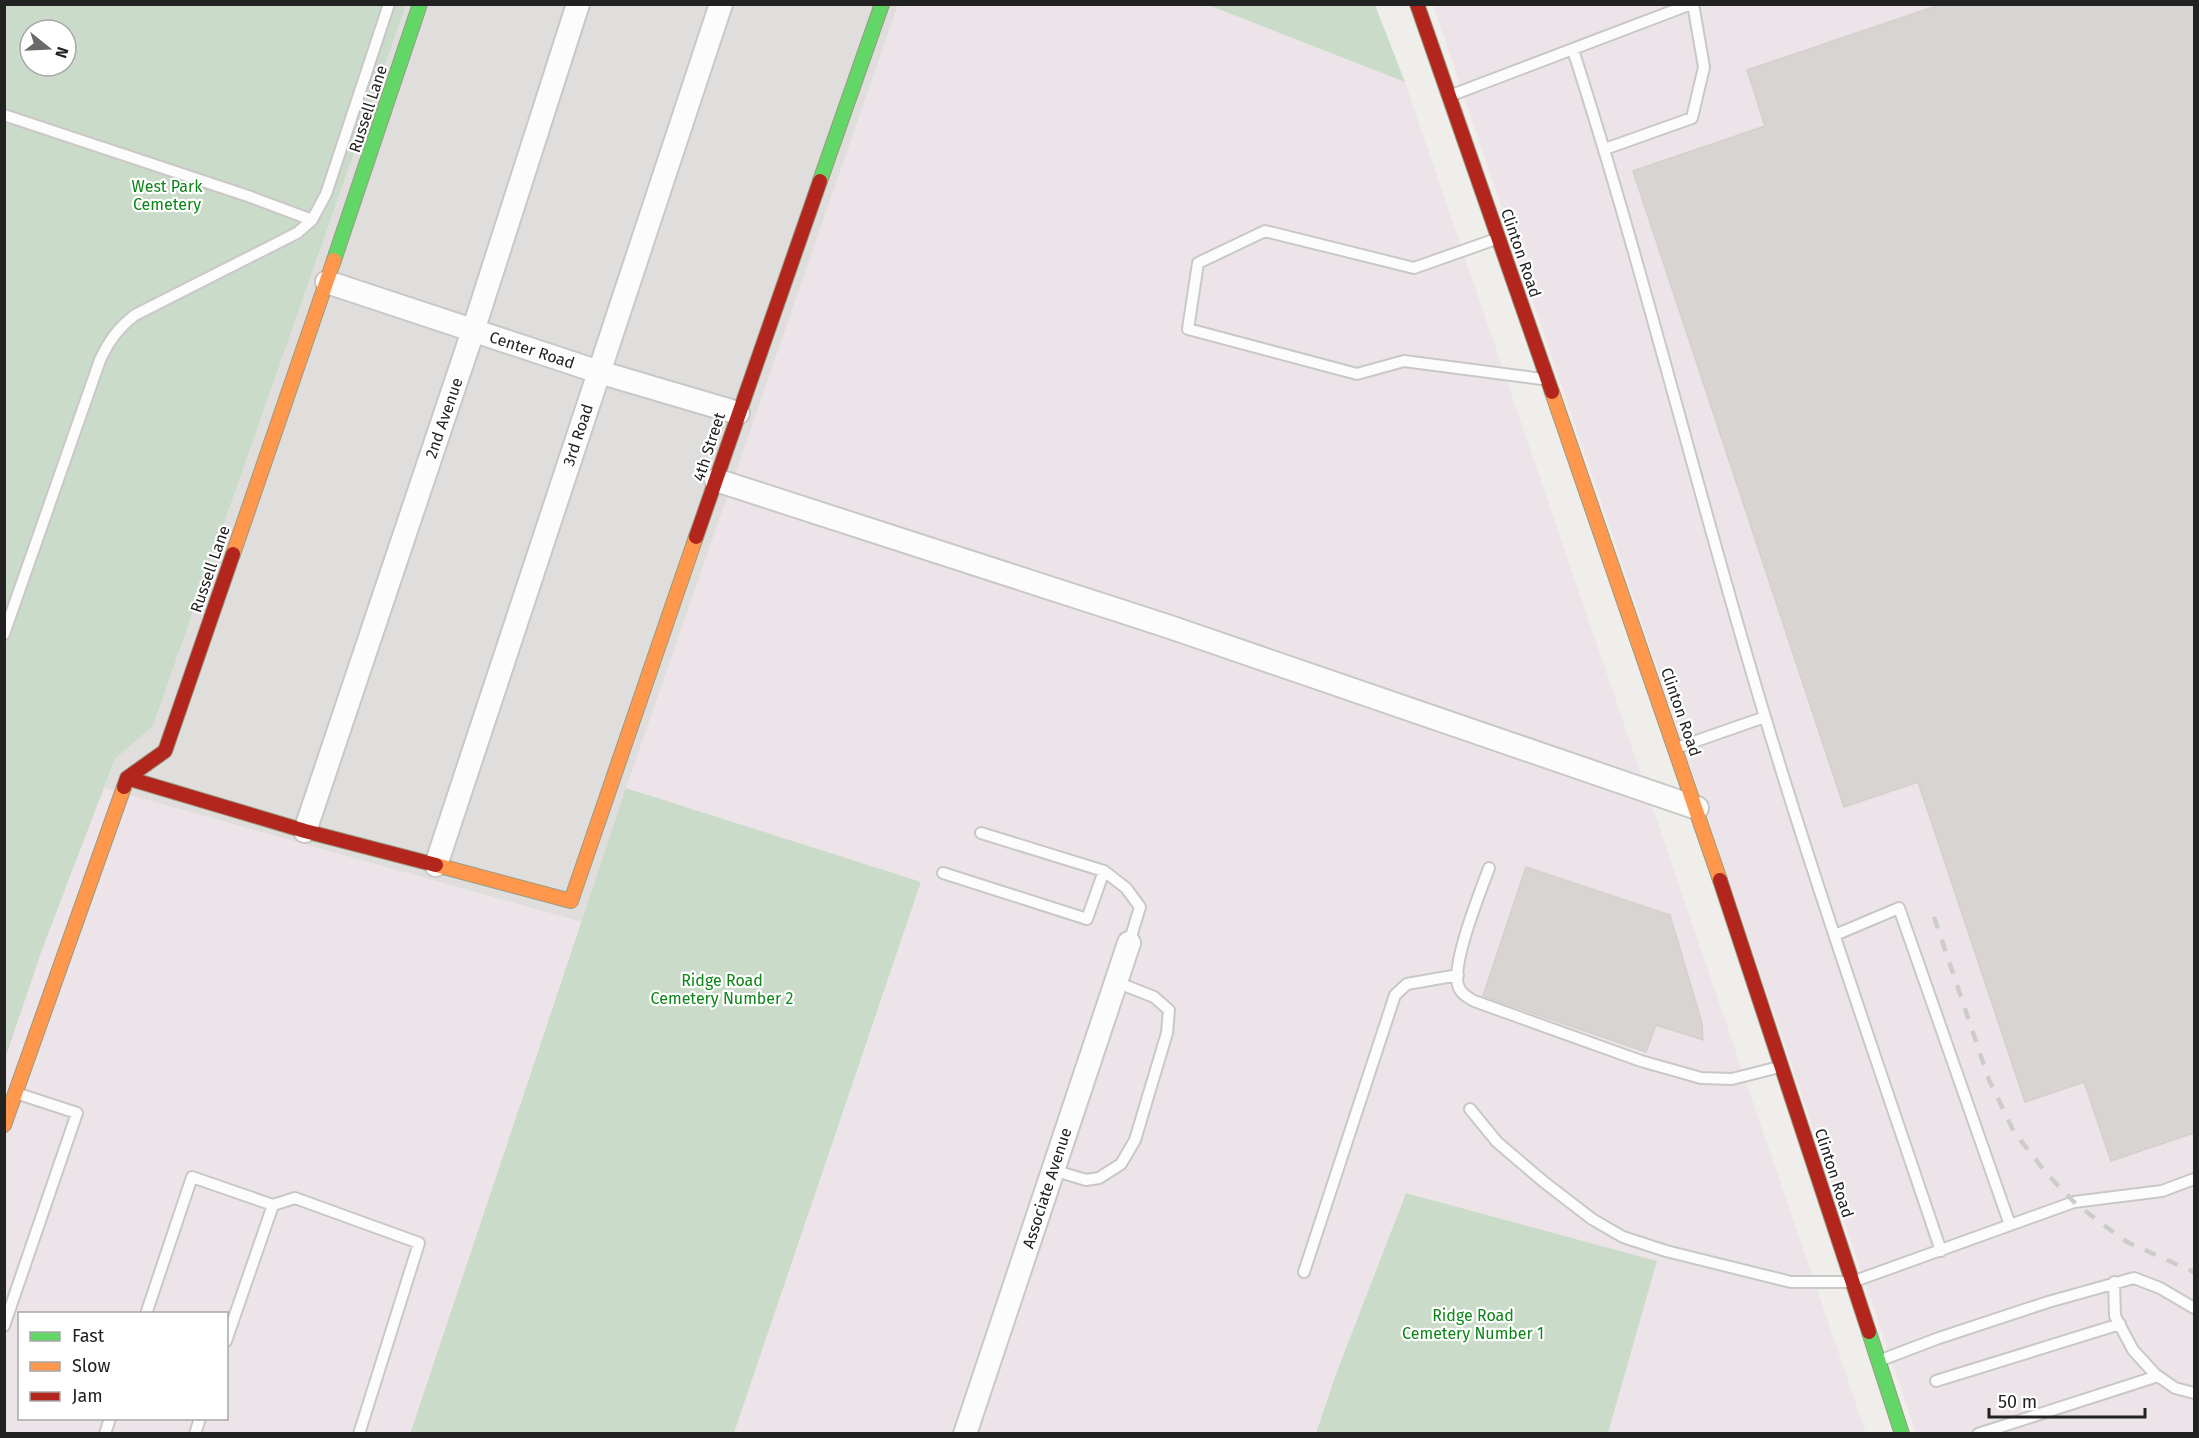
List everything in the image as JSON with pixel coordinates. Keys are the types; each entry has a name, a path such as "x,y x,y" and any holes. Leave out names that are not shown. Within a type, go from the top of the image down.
{"street":[{"name":"Russell Lane","path":"127,778 165,751 420,4"},
{"name":"2nd Avenue","path":"305,831 473,331 578,4"},
{"name":"3rd Road","path":"436,865 721,4"},
{"name":"4th Street","path":"436,865 571,901 738,413 882,4"},
{"name":"Clinton Road","path":"1417,4 1697,808 1902,1434"},
{"name":"Center Road","path":"327,282 599,372 738,413"},
{"path":"716,480 1178,630 1697,808"},
{"path":"4,1125 127,778 305,831 436,865"},
{"name":"Associate Avenue","path":"965,1434 1129,943"}],"lane":[{"path":"4,634 100,360 110,339 121,325 135,315 297,233 312,219 326,194 389,4"},
{"path":"1449,96 1692,4 1704,68 1692,118 1605,149"},
{"path":"1573,50 1605,149 1765,717 1941,1251"},
{"path":"4,115 312,219"},
{"path":"1499,238 1414,268 1265,231 1198,263 1188,329 1357,374 1404,361 1548,379"},
{"path":"1676,748 1765,717"},
{"path":"981,833 1104,871 1126,888 1140,908 1129,943"},
{"path":"1489,868 1462,949 1458,985 1462,994 1474,1001 1671,1070 1701,1078 1732,1079 1782,1066"},
{"path":"944,873 1087,919 1104,871"},
{"path":"1835,935 1899,908 2010,1225"},
{"path":"1304,1272 1395,995 1407,984 1458,975"},
{"path":"1053,1170 1086,1179 1099,1178 1121,1164 1135,1140 1167,1033 1169,1010 1154,997 1116,982"},
{"path":"4,1326 77,1113 16,1093"},
{"path":"1470,1109 1497,1142 1544,1182 1592,1219 1623,1237 1666,1251 1791,1282 1852,1282 2074,1202 2162,1191 2194,1179"},
{"path":"147,1312 192,1177 273,1205 295,1198 420,1244 359,1434"},
{"path":"228,1335 273,1205"},
{"path":"1878,1361 1939,1338 2114,1282 2134,1278 2160,1288 2194,1308"},
{"path":"2114,1282 2115,1316 2133,1350 2158,1376 2175,1388 2194,1393"},
{"path":"1936,1382 2120,1324"},
{"path":"1978,1434 2158,1376"}],"shaded area":[{"path":"406,5 898,5 581,922 104,788 115,759 153,726"},
{"path":"898,5 1208,5 1405,82 1866,1433 1608,1433 1657,1261 1406,1193 1336,1374 1316,1433 734,1433 921,883 626,788"},
{"path":"1433,5 2194,5 2194,1433 1916,1433"},
{"path":"104,788 581,922 410,1433 5,1434 5,1059 42,950"}],"green space":[{"name":"West Park Cemetery","path":"5,5 406,5 153,726 115,759 42,950 5,1059"},
{"path":"1208,5 1375,5 1405,82"},
{"name":"Ridge Road Cemetery Number 2","path":"626,788 921,882 734,1433 410,1434"},
{"name":"Ridge Road Cemetery Number 1","path":"1406,1193 1657,1261 1608,1433 1316,1433 1336,1374"}],"building":[{"path":"1942,4 2194,4 2194,1133 2111,1161 2084,1082 2025,1102 1918,782 1844,807 1633,171 1765,126 1747,70"},
{"path":"1526,867 1670,915 1702,1023 1703,1040 1656,1025 1646,1052 1483,996"}],"railway":[{"path":"1934,917 1989,1080 2014,1132 2047,1174 2074,1202 2127,1242 2194,1272"}],"traffic: fast":[{"path":"334,260 420,4"},
{"path":"820,181 882,4"},
{"path":"1869,1332 1902,1434"}],"traffic: slow":[{"path":"233,554 334,260"},
{"path":"1552,392 1720,880"},
{"path":"436,865 571,901 696,537"},
{"path":"4,1125 124,787"}],"traffic: jam":[{"path":"1417,4 1552,392"},
{"path":"696,537 820,181"},
{"path":"124,787 127,778 165,751 233,554"},
{"path":"127,778 305,831 436,865"},
{"path":"1720,880 1869,1332"}]}
